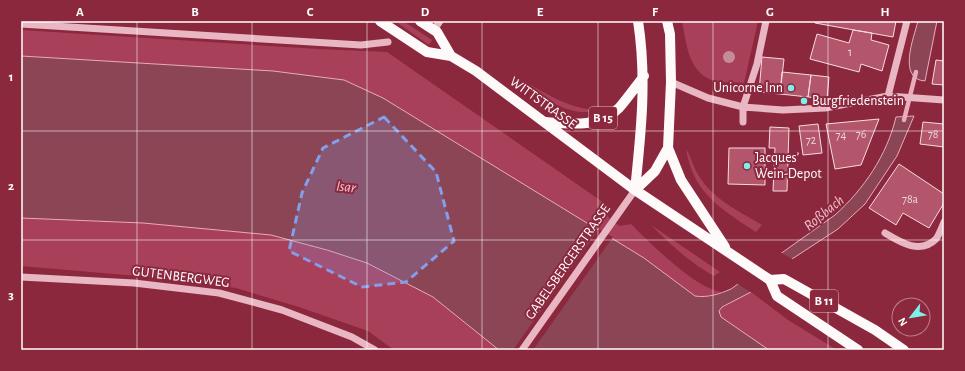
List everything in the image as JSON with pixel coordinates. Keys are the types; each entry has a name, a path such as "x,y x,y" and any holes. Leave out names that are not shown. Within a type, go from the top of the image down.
{"main road":[{"name":"WITTSTRASSE","path":"380,21 427,52 451,56 476,71 635,190"},
{"name":"WITTSTRASSE","path":"420,21 437,32 451,56"},
{"path":"635,190 643,120 644,76 638,21"},
{"path":"667,21 670,34 672,82 668,148 681,180 731,252"},
{"name":"B 15","path":"544,122 575,124 599,120 612,114 619,108 644,76"},
{"path":"635,190 655,171 668,148"},
{"name":"B 11","path":"635,190 731,252 770,280 777,296 858,350"},
{"name":"B 11","path":"770,280 784,279 875,330 904,350"}],"street":[{"path":"434,30 440,21"},
{"path":"743,122 743,106 757,64 766,21"},
{"path":"888,96 907,21"},
{"path":"21,24 361,45 388,42"},
{"path":"672,82 708,98 743,106 783,110 825,108 888,96 944,100"},
{"name":"GABELSBERGERSTRASSE","path":"522,350 635,190"},
{"path":"885,233 911,247 923,246 936,239 944,222"},
{"name":"GUTENBERGWEG","path":"21,277 134,283 219,292 282,310 352,337 375,350"}],"highlighted area":[{"path":"384,117 436,172 454,241 406,282 362,287 289,251 302,193 323,148"}],"shaded area":[{"path":"395,21 403,21 432,40 429,45"},
{"path":"682,21 758,21 744,83 712,80 704,76 698,70 693,63 687,46"},
{"path":"21,30 387,52 604,203 607,215 613,221 620,226 631,224 661,253 687,274 700,283 722,292 703,297 695,296 644,258 383,98 344,80 273,71 21,56"},
{"path":"520,81 524,81 569,104 598,110 577,112 567,109 547,100"},
{"path":"687,150 694,168 710,190 734,209 762,225 756,232 726,212 700,187 690,165"},
{"path":"21,218 143,223 271,235 327,250 367,263 433,297 499,350 394,350 368,331 299,307 236,288 173,279 21,266"},
{"path":"651,225 720,272 714,276 697,265 673,246"},
{"path":"751,292 788,320 837,350 769,350 721,317 719,311 722,307"}],"water":[{"path":"918,21 937,21 925,81 916,79 909,65 911,46"},
{"name":"Isar","path":"21,56 273,71 344,80 383,98 644,258 695,296 713,295 731,289 835,215 865,183 887,145 896,117 914,116 897,156 865,204 838,229 792,259 751,292 722,307 719,311 721,317 769,350 499,350 433,297 367,263 327,250 271,235 143,223 21,218"}],"pier":[{"path":"599,229 613,237 533,350 513,350"},
{"name":"Roßbach","path":"778,251 794,260 752,293 736,283"}],"building":[{"path":"815,21 896,21 893,37 815,23"},
{"path":"853,30 872,33 871,40 889,45 882,71 861,64 859,72 810,59 817,34 849,43"},
{"path":"762,57 784,59 780,94 759,92"},
{"path":"936,60 944,61 944,85 932,84"},
{"path":"782,72 811,75 808,97 780,94"},
{"path":"811,75 829,77 827,99 808,97"},
{"path":"879,119 861,165 835,169 826,124"},
{"path":"923,122 944,124 944,147 920,144"},
{"path":"818,124 822,153 803,155 799,126"},
{"path":"770,127 789,128 787,191 773,191 775,148 769,148"},
{"name":"Jacques’ Wein-Depot","path":"729,148 765,148 765,185 728,184"},
{"path":"899,164 944,194 944,203 929,228 903,213 896,225 869,208"}],"waterway":[{"name":"Roßbach","path":"904,120 916,72"}],"place":[{"name":"Unicorne Inn","path":"791,88"},
{"name":"Burgfriedenstein","path":"804,101"},
{"name":"Jacques’ Wein-Depot","path":"747,166"}]}
